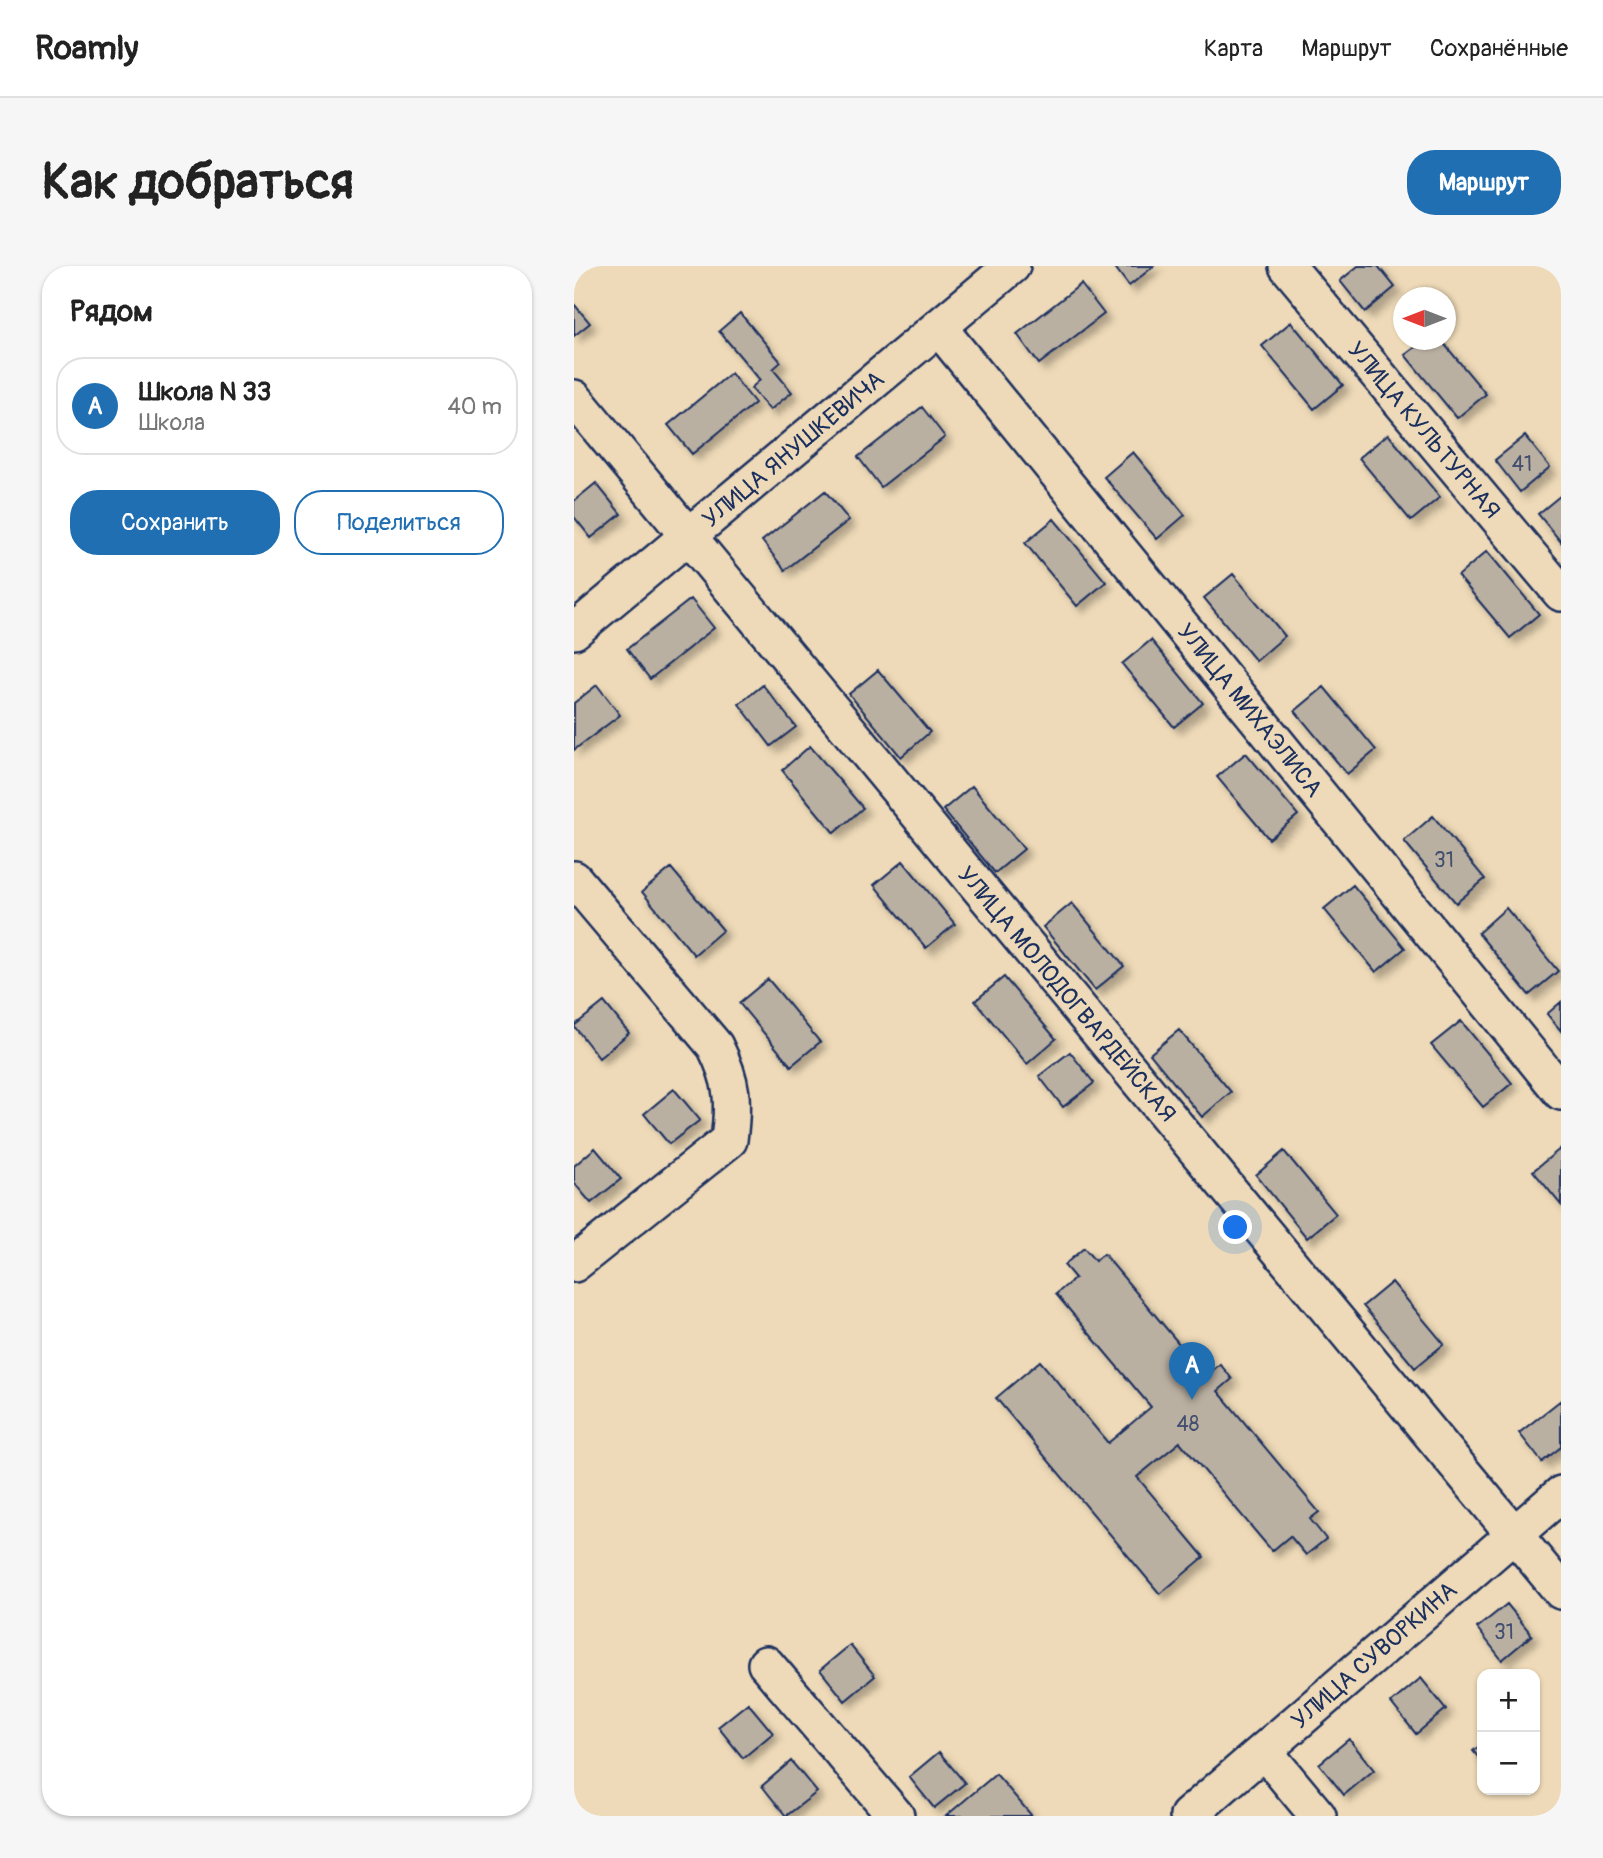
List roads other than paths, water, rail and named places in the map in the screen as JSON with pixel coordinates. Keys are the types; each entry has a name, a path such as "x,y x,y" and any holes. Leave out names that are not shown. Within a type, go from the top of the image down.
{"street":[{"name":"УЛИЦА ЯНУШКЕВИЧА","path":"574,631 1012,266"},
{"name":"УЛИЦА КУЛЬТУРНАЯ","path":"1287,266 1561,593"},
{"name":"УЛИЦА МИХАЭЛИСА","path":"939,328 1561,1092"},
{"name":"УЛИЦА МОЛОДОГВАРДЕЙСКАЯ","path":"574,398 1561,1591"},
{"path":"574,878 715,1046 729,1075 733,1104 729,1140 574,1264"},
{"name":"УЛИЦА СУВОРКИНА","path":"1188,1816 1561,1494"},
{"path":"765,1664 897,1816"},
{"path":"1264,1751 1318,1816"}],"place":[{"name":"Школа N 33","path":"1192,1400"}]}
